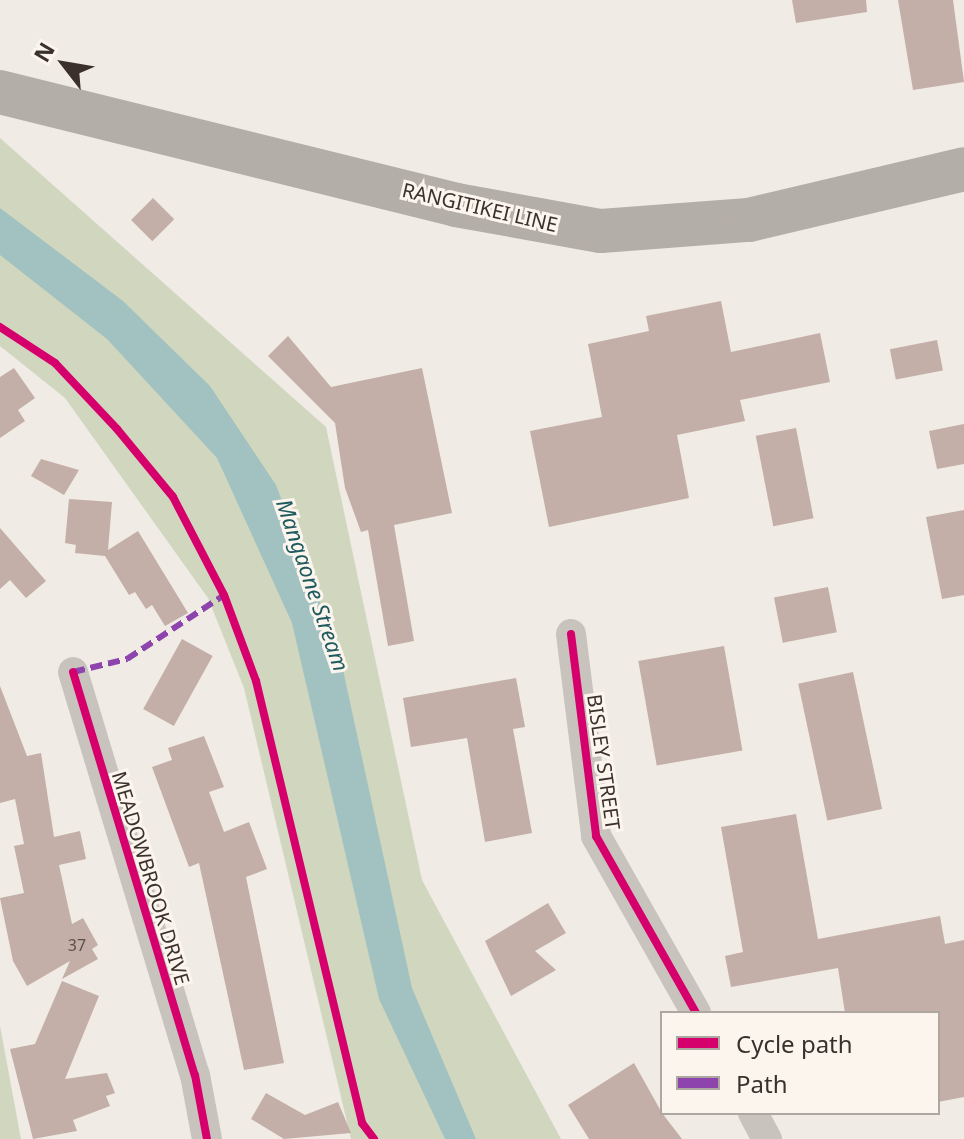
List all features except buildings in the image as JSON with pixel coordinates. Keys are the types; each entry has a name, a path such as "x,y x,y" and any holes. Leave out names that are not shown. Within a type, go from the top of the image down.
{"highway":[{"name":"RANGITIKEI LINE","path":"0,92 483,211 601,231 749,220 964,169"}],"street":[{"name":"BISLEY STREET","path":"571,634 596,836 695,1011"},
{"name":"MEADOWBROOK DRIVE","path":"73,672 195,1075 207,1139"},
{"path":"754,1115 767,1139"}],"green space":[{"path":"0,138 326,427 422,880 561,1139 351,1139 244,688 208,598 65,398 0,346"},
{"path":"0,1026 21,1139 0,1139"}],"water":[{"name":"Mangaone Stream","path":"0,208 123,301 210,386 276,485 340,656 412,988 476,1139 445,1139 379,999 292,623 217,458 107,339 0,255"}],"marked path":[{"path":"73,672 127,659 224,595"}],"cycle path":[{"path":"0,327 55,363 117,429 173,497 224,595 256,681 362,1123 374,1139"},
{"path":"571,634 596,836 695,1011"},
{"path":"73,672 195,1075 207,1139"}]}
